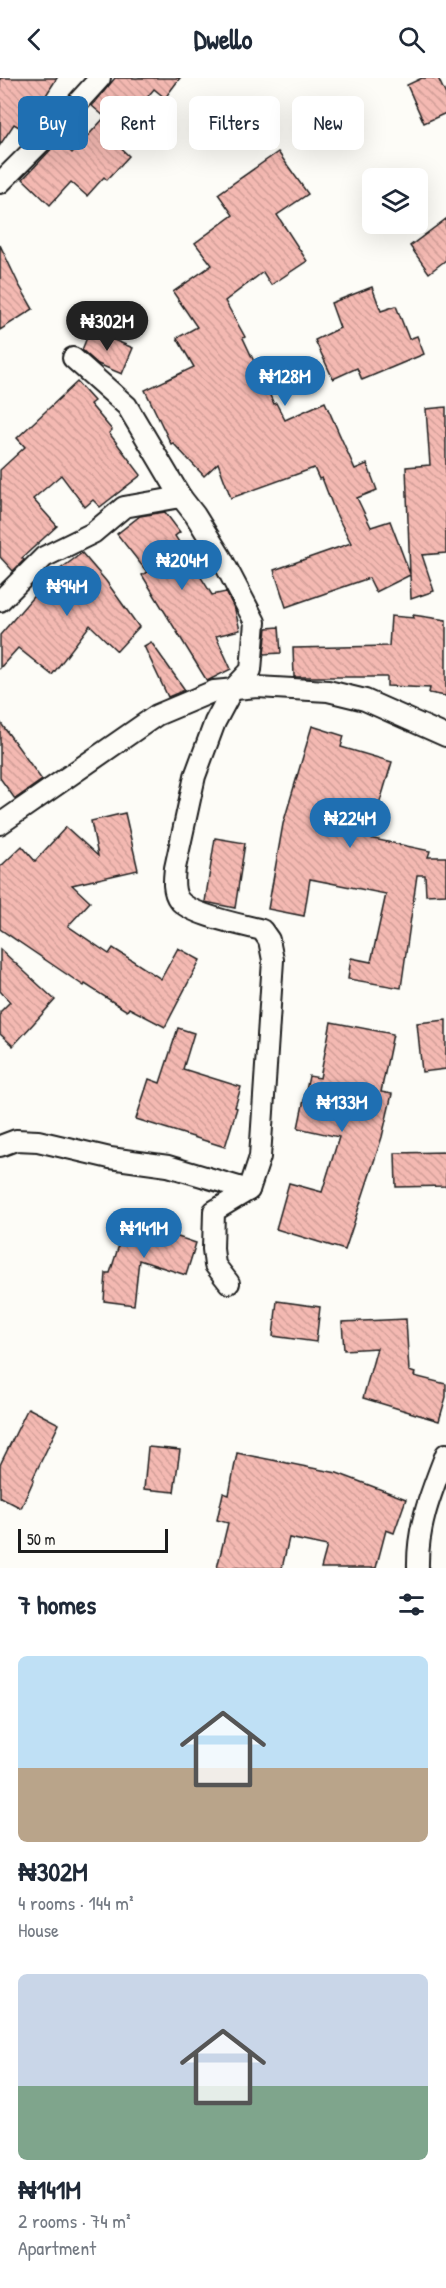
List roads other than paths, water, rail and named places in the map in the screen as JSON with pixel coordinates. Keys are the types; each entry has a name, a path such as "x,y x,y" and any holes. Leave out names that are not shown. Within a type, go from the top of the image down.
{"street":[{"path":"0,183 100,78"},
{"path":"73,358 127,406 181,497 221,557 255,622 251,670 232,690 214,722 195,776 173,883 179,901 192,910 262,930 269,940 273,960 260,1157 249,1190 214,1211 215,1265 229,1283"},
{"path":"0,601 44,557 93,533 124,507 181,497"},
{"path":"0,824 157,715 214,691 257,687 328,692 365,700 446,736"},
{"path":"0,1146 16,1140 38,1141 110,1158 168,1166 249,1190"},
{"path":"418,1568 417,1547 421,1525 446,1454"}]}
